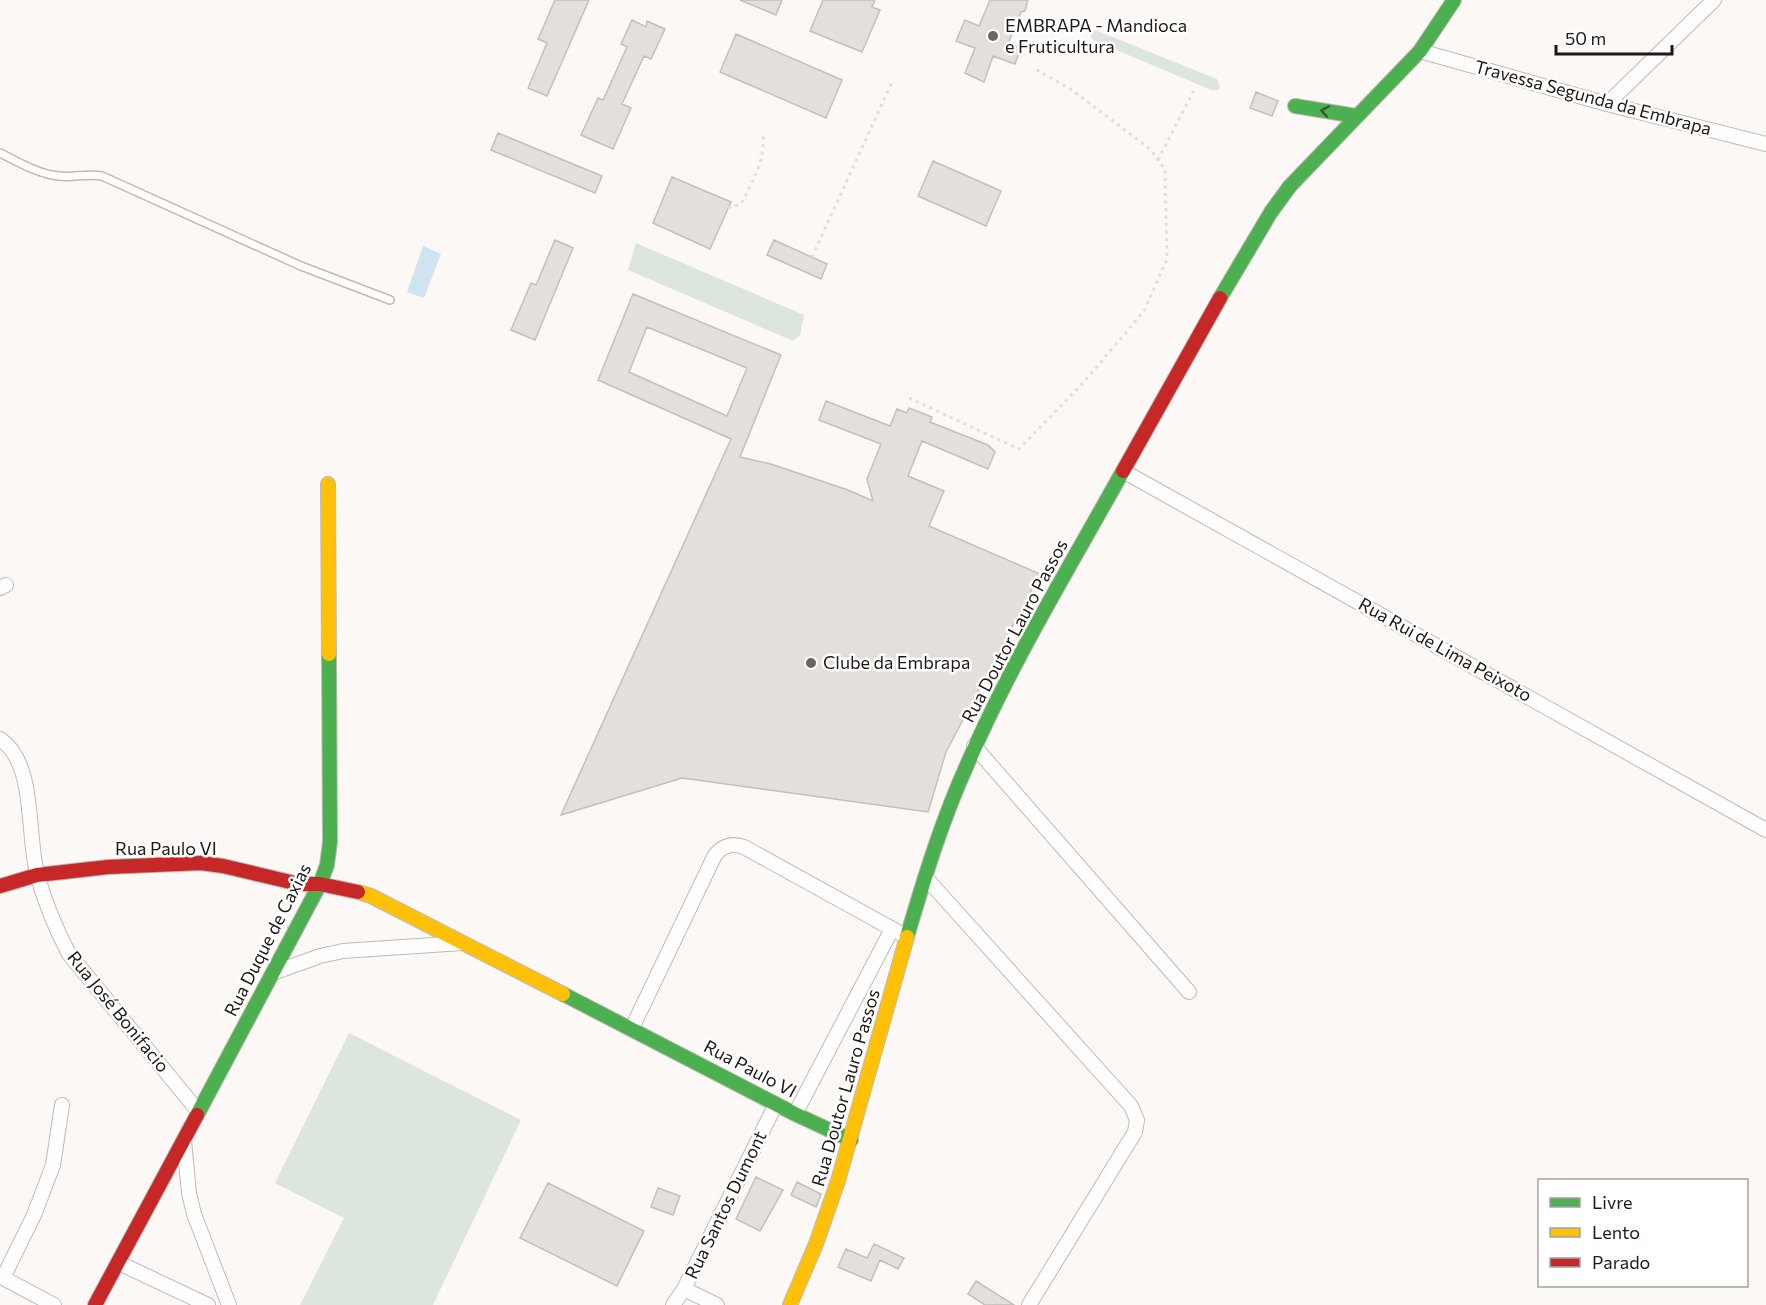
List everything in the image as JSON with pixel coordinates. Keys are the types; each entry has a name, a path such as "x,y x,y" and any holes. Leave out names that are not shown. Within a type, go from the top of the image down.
{"street":[{"path":"1607,104 1714,0"},
{"name":"Rua Doutor Lauro Passos","path":"790,1305 813,1253 831,1203 851,1140 907,937 952,802 974,746 1056,590 1271,212 1290,186 1420,51 1453,1"},
{"name":"Travessa Segunda da Embrapa","path":"1420,51 1607,104 1766,144"},
{"path":"1295,106 1356,116"},
{"name":"Rua Rui de Lima Peixoto","path":"1123,471 1766,830"},
{"name":"Rua Duque de Caxias","path":"95,1305 320,884 327,865 330,842 328,484"},
{"name":"Rua José Bonifacio","path":"0,739 13,750 23,768 37,875 56,928 69,954 198,1111"},
{"path":"974,746 1189,992"},
{"path":"632,1028 716,855 721,848 730,845 744,847 907,937"},
{"name":"Rua Paulo VI","path":"0,886 37,875 108,867 201,863 299,884 320,884 370,896 632,1028 795,1114 851,1140"},
{"path":"926,878 1131,1106 1137,1120 1135,1132 1029,1305"},
{"path":"795,1114 892,929"},
{"path":"273,973 320,956 343,951 465,943"},
{"name":"Rua Santos Dumont","path":"673,1305 684,1289 776,1104"},
{"path":"54,1305 1,1277 34,1215 53,1165 62,1105"},
{"path":"184,1138 189,1193 194,1214 229,1305"},
{"path":"119,1263 208,1305"},
{"path":"684,1289 717,1305"}],"lane":[{"path":"0,153 51,175 92,174 102,176 301,266 390,300"}],"path":[{"path":"909,398 1019,449 1083,383 1144,311 1167,259 1165,169 1150,149 1072,90 1035,69"},
{"path":"812,257 892,82"},
{"path":"1158,160 1194,90"},
{"path":"728,208 741,204 752,184 765,149 763,132"}],"shaded area":[{"path":"1095,30 1217,79 1219,90 1211,90 1095,41 1091,38 1091,33"},
{"path":"636,243 804,315 800,335 793,341 628,270"},
{"path":"349,1033 521,1120 433,1305 300,1305 344,1218 275,1183"}],"water":[{"path":"423,246 441,254 424,298 407,292"}],"building":[{"path":"555,0 589,0 547,96 528,88 547,43 538,39"},
{"path":"740,0 782,0 776,15"},
{"path":"823,0 875,0 872,7 880,10 862,52 810,31"},
{"path":"990,0 1028,0 1025,11 1021,12 1008,44 1021,48 1015,64 993,56 984,82 965,73 975,48 956,41 965,20 979,26"},
{"path":"632,20 646,27 647,21 665,29 651,59 644,56 622,104 631,108 613,149 581,135 598,98 603,100 627,47 621,44"},
{"path":"736,34 842,80 826,118 720,72"},
{"path":"1256,92 1278,101 1272,116 1250,108"},
{"path":"498,133 602,176 595,193 491,150"},
{"path":"933,161 1001,191 986,226 918,196"},
{"path":"672,177 731,202 710,249 653,223"},
{"path":"555,240 573,248 535,340 511,330 531,283 536,285"},
{"path":"774,240 827,264 821,279 767,255"},
{"name":"Clube da Embrapa","path":"633,294 781,355 740,457 771,464 848,490 873,501 867,479 881,444 819,420 826,401 890,426 897,409 907,413 909,408 932,417 930,422 988,445 995,452 988,469 922,441 908,476 944,491 929,526 1040,574 946,752 928,812 682,778 561,815 731,439 598,380","holes":["647,327 747,368 727,416 629,372"]},
{"path":"756,1177 783,1190 760,1231 736,1219"},
{"path":"797,1182 821,1194 816,1207 791,1195"},
{"path":"548,1183 644,1231 617,1286 520,1238"},
{"path":"658,1188 680,1196 673,1215 651,1207"},
{"path":"874,1244 904,1258 898,1269 880,1260 871,1281 838,1267 846,1249 867,1258"},
{"path":"976,1281 1014,1305 985,1305 968,1294"}],"traffic: fast":[{"path":"1220,298 1271,212 1290,186 1420,51 1454,0"},
{"path":"1295,106 1356,116"},
{"path":"907,937 942,828 984,727 1041,616 1123,471"},
{"path":"197,1115 320,884 327,865 330,842 329,654"},
{"path":"563,994 795,1114 851,1140"}],"traffic: slow":[{"path":"328,484 329,654"},
{"path":"358,892 371,896 563,994"},
{"path":"790,1305 816,1244 838,1181 907,937"}],"traffic: jam":[{"path":"1123,471 1220,298"},
{"path":"0,886 37,875 108,867 201,863 299,884 320,884 358,892"},
{"path":"95,1305 197,1115"}],"place":[{"name":"EMBRAPA - Mandioca e Fruticultura","path":"993,36"},
{"name":"Clube da Embrapa","path":"811,663"}]}
